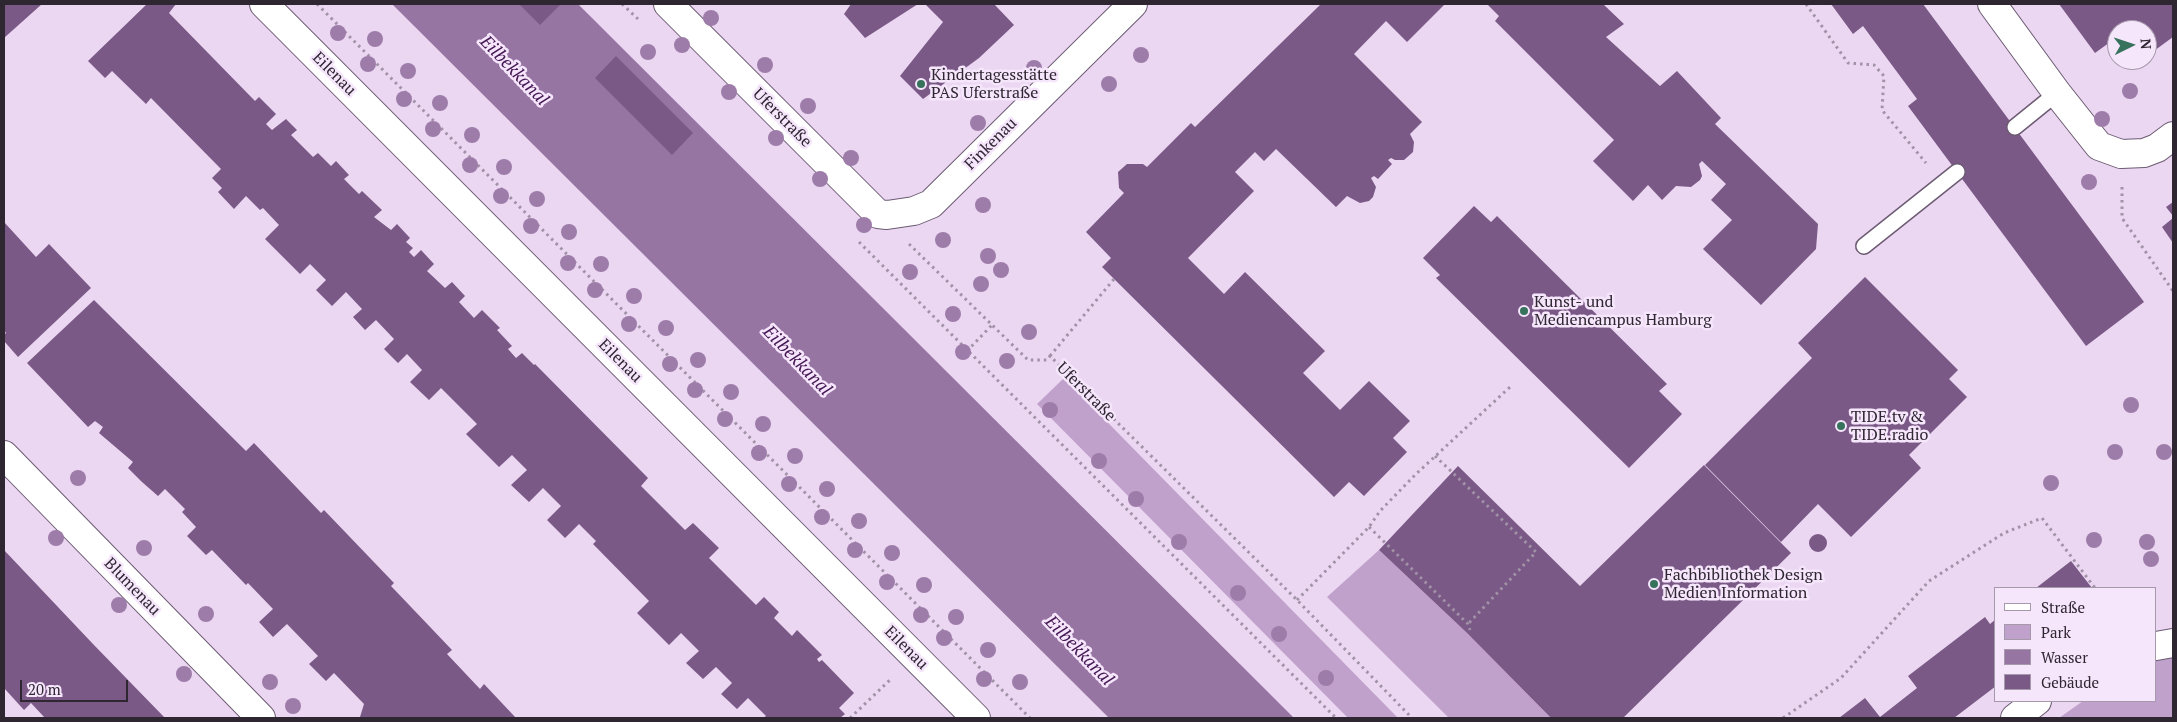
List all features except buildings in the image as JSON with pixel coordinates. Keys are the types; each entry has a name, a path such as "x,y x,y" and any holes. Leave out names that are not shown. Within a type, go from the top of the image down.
{"street":[{"name":"Eilenau","path":"264,4 976,718"},
{"name":"Uferstraße","path":"668,4 878,214"},
{"name":"Finkenau","path":"878,214 905,213 931,204 1133,4"},
{"path":"1992,4 2094,142 2106,149 2121,154 2150,151 2173,136"},
{"name":"Blumenau","path":"4,455 261,718"},
{"path":"2157,646 2173,643"},
{"path":"2015,718 2036,702"}],"lane":[{"path":"2014,127 2057,93"},
{"path":"1864,246 1957,172"}],"path":[{"path":"317,4 1030,718"},
{"path":"622,4 643,25"},
{"path":"1806,4 1848,63 1874,65 1884,76 1882,110 1942,184"},
{"path":"2121,154 2122,218 2173,292"},
{"name":"Uferstraße","path":"878,214 1028,360 1047,360 1050,356 1297,600 1412,718"},
{"path":"855,237 1336,718"},
{"path":"1050,356 1114,279"},
{"path":"968,351 992,325"},
{"path":"1297,600 1369,527 1380,511 1435,456 1510,387"},
{"path":"1435,456 1536,552 1468,624"},
{"path":"1783,718 1841,678 1929,581 2004,533 2042,518 2094,587"},
{"path":"1369,527 1468,624 1470,630"},
{"path":"850,718 914,656"}],"green space":[{"path":"1064,378 1398,718 1348,718 1037,404"},
{"path":"1379,550 1467,633 1551,718 1449,718 1327,597"},
{"path":"2173,657 2173,718 2059,718 2082,702 2157,702 2157,660"}],"water":[{"name":"Eilbekkanal","path":"392,4 578,4 1294,718 1109,718"}],"place":[{"name":"Kindertagesstätte PAS Uferstraße","path":"921,84"},
{"name":"Kunst- und Mediencampus Hamburg","path":"1524,311"},
{"name":"TIDE.tv & TIDE.radio","path":"1841,426"},
{"name":"Fachbibliothek Design Medien Information","path":"1654,584"}]}
